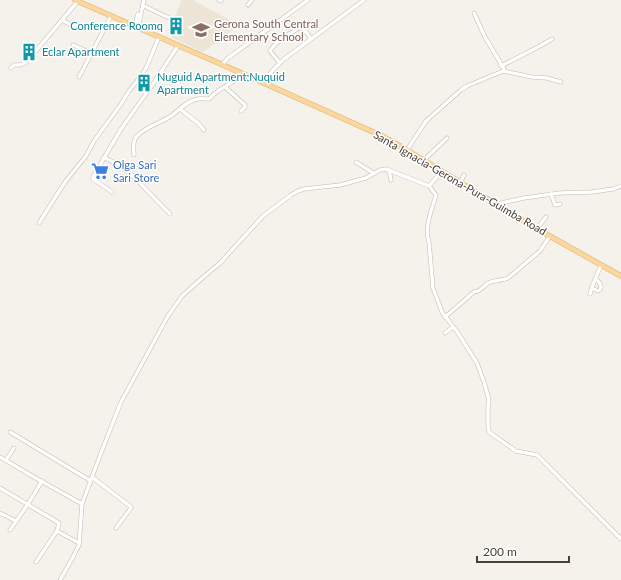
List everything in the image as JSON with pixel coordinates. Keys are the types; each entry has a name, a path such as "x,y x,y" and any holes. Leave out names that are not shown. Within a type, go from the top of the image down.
{"main road":[{"name":"Santa Ignacia-Gerona-Pura-Guimba Road","path":"77,0 382,136 537,229 621,276"}],"street":[{"path":"11,68 14,65 25,63 77,0"},
{"path":"136,27 142,6 142,0"},
{"path":"136,27 142,0"},
{"path":"248,5 252,0"},
{"path":"222,65 228,58 308,0"},
{"path":"264,83 280,63 364,0"},
{"path":"142,6 171,19"},
{"path":"474,13 485,37 504,69 503,71"},
{"path":"78,77 111,16"},
{"path":"62,20 76,26"},
{"path":"280,63 270,51 282,39 301,27 307,32 311,39"},
{"path":"39,223 65,182 86,156 94,140 142,75 159,37"},
{"path":"501,66 540,46 552,38"},
{"path":"73,45 91,53"},
{"path":"112,192 93,177 120,129 153,84 178,46"},
{"path":"406,150 426,121 467,86 503,71 532,77 547,78 561,82"},
{"path":"134,155 134,143 137,136 148,128 171,116 194,100 202,98 209,99 243,74"},
{"path":"225,87 245,105 241,111"},
{"path":"180,109 198,123 204,130"},
{"path":"424,160 447,138"},
{"path":"104,157 132,175 170,214"},
{"path":"356,162 373,173"},
{"path":"60,580 79,543 82,504 121,402 168,316 182,296 220,263 263,216 291,195 304,189 340,185 366,178 382,169 389,170 429,186 436,195 428,223 427,235 433,288 442,312 476,363 484,382 489,400 489,432 516,451 537,455 621,539"},
{"path":"389,170 391,180"},
{"path":"429,186 441,172"},
{"path":"460,183 464,176"},
{"path":"497,204 551,194 592,192 613,189 621,186"},
{"path":"551,194 555,204 560,204"},
{"path":"537,229 546,216"},
{"path":"446,317 474,292 478,292 488,283 506,280 540,251 550,236"},
{"path":"590,294 602,265"},
{"path":"592,288 598,292 600,290 600,282 595,279"},
{"path":"445,333 453,327"},
{"path":"10,432 91,481"},
{"path":"6,460 14,448"},
{"path":"0,456 82,504"},
{"path":"92,477 131,507 116,528"},
{"path":"10,530 42,481"},
{"path":"0,488 59,524 57,531 36,562"},
{"path":"0,513 16,521"},
{"path":"57,531 79,543"}],"shaded area":[{"name":"Gerona South Central Elementary School","path":"182,0 193,0 239,25 203,52 167,35"}],"place":[{"name":"Conference Roomq","path":"176,26"},
{"name":"Gerona South Central Elementary School","path":"201,30"},
{"name":"Eclar Apartment","path":"29,52"},
{"name":"Nuguid Apartment;Nuquid Apartment","path":"144,83"},
{"name":"Olga Sari Sari Store","path":"100,171"}]}
